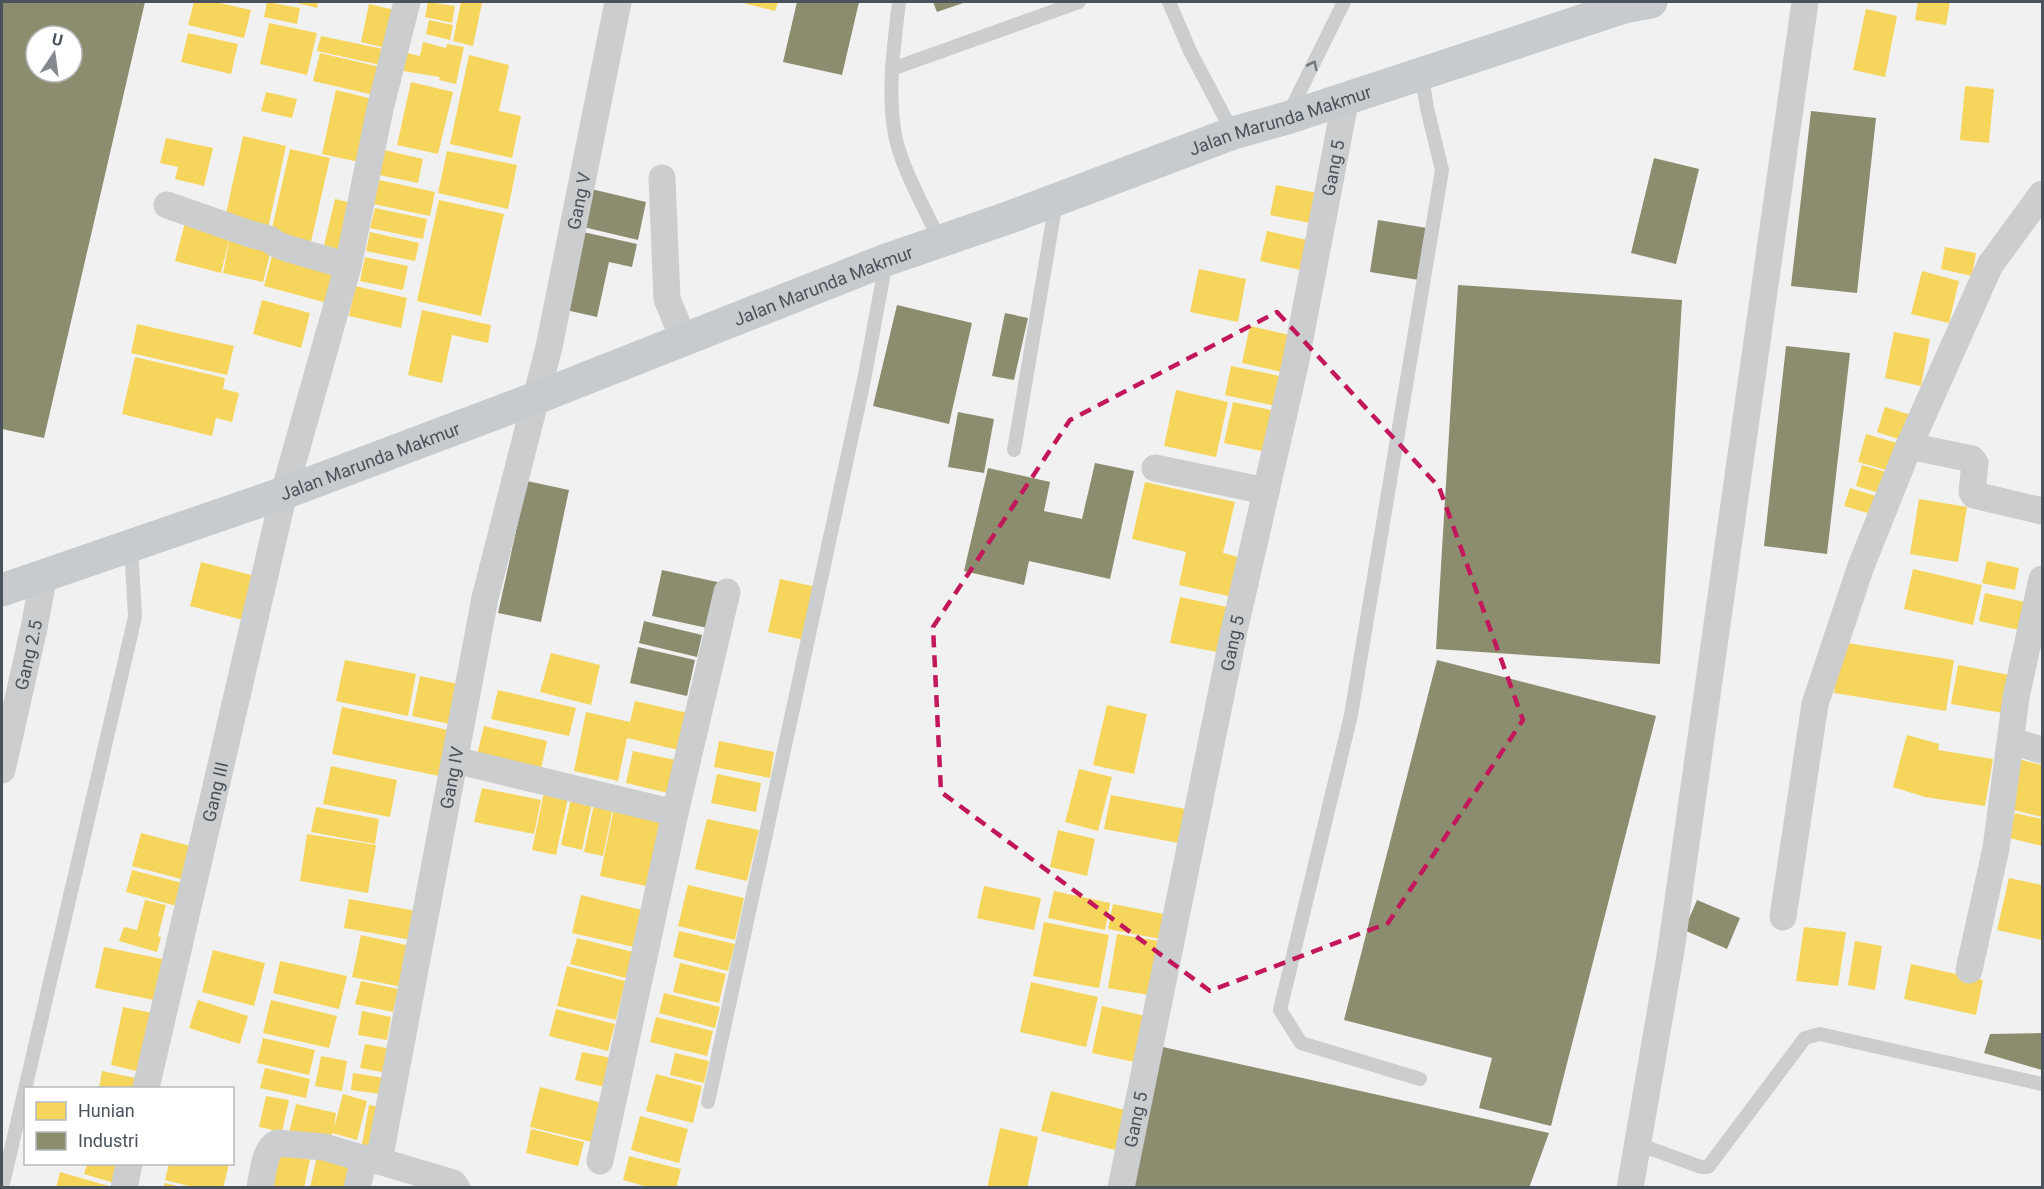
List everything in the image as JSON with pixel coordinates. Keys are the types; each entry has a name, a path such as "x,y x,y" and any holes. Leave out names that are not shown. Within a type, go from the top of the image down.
{"main road":[{"name":"Jalan Marunda Makmur","path":"2,590 130,544 284,493 536,398 886,260 1056,200 1233,133 1287,118 1630,3"}],"street":[{"name":"Gang III","path":"146,1087 284,493 348,266 380,109 407,2"},
{"name":"Gang V","path":"536,398 549,347 618,2"},
{"path":"1630,1188 1671,950 1805,2"},
{"name":"Gang 5","path":"1121,1188 1234,631 1295,365 1346,97"},
{"path":"662,178 667,299 684,340"},
{"path":"1783,917 1815,705 1861,566 1909,446 1990,265 2043,194"},
{"path":"167,205 269,239 286,248 348,266"},
{"name":"Gang IV","path":"357,1188 372,1160 455,760 485,598 536,398"},
{"path":"1909,446 1972,459 1975,463 1972,486 1974,495 2043,511"},
{"path":"1155,468 1266,491"},
{"name":"Gang 2.5","path":"2,770 44,574"},
{"path":"1969,970 1996,848 2016,697 2043,579"},
{"path":"600,1161 675,813 726,592"},
{"path":"2011,741 2043,750"},
{"path":"455,760 675,813"},
{"path":"260,1188 268,1152 271,1145 277,1143 324,1148 453,1183 457,1188"},
{"path":"124,1188 129,1165"}],"lane":[{"path":"899,2 892,69 895,136 910,177 940,241"},
{"path":"892,69 1079,2"},
{"path":"1169,2 1190,51 1233,133"},
{"path":"1287,118 1344,2"},
{"path":"1420,1078 1301,1043 1280,1010 1351,715 1443,170 1427,108 1421,72"},
{"path":"1014,450 1056,200"},
{"path":"708,1102 864,380 886,260"},
{"path":"26,1087 135,617 130,544"},
{"path":"1638,1144 1701,1167 1708,1167 1805,1038 1820,1034 2043,1084"},
{"path":"2,1188 24,1094"}],"highlighted area":[{"path":"1277,312 1439,487 1523,720 1388,923 1210,991 941,792 933,627 1070,420"}],"building: Hunian":[{"path":"194,2 215,2 251,10 244,38 188,25"},
{"path":"267,2 300,8 297,24 264,17"},
{"path":"293,2 318,2 317,8"},
{"path":"428,2 455,6 452,23 425,17"},
{"path":"461,2 482,3 473,46 453,41"},
{"path":"739,2 778,2 775,11"},
{"path":"1918,2 1950,2 1946,25 1915,20"},
{"path":"369,4 399,11 390,49 361,42"},
{"path":"1866,9 1897,16 1885,77 1853,70"},
{"path":"429,20 453,25 450,40 426,34"},
{"path":"269,23 317,33 307,75 260,64"},
{"path":"188,33 238,44 231,74 181,62"},
{"path":"321,36 383,49 380,65 317,51"},
{"path":"423,42 446,48 447,44 464,47 456,84 439,80 440,77 403,71 407,53 420,56"},
{"path":"320,53 380,67 374,95 313,81"},
{"path":"469,55 509,65 499,111 521,116 512,158 450,144"},
{"path":"411,82 453,92 438,154 397,145"},
{"path":"1965,86 1994,89 1989,143 1960,140"},
{"path":"336,90 373,99 359,162 322,154"},
{"path":"266,92 297,99 292,118 261,111"},
{"path":"243,136 286,146 267,233 224,223"},
{"path":"166,138 213,148 204,186 175,179 178,167 160,163"},
{"path":"290,149 330,158 310,246 270,237"},
{"path":"384,150 423,159 418,183 379,175"},
{"path":"447,151 517,165 508,209 438,193"},
{"path":"379,180 435,192 430,216 373,204"},
{"path":"1276,185 1322,194 1315,224 1270,215"},
{"path":"335,199 352,203 340,254 323,250"},
{"path":"439,200 504,214 481,316 417,301"},
{"path":"375,208 427,219 423,239 370,228"},
{"path":"186,219 273,242 263,282 223,273 230,236 221,273 175,261"},
{"path":"1267,231 1312,241 1305,271 1260,261"},
{"path":"370,232 419,243 415,261 366,251"},
{"path":"1945,247 1976,253 1972,276 1941,269"},
{"path":"273,252 340,269 331,304 264,286"},
{"path":"365,257 408,266 403,290 360,281"},
{"path":"1199,269 1246,279 1238,322 1190,312"},
{"path":"1922,271 1959,281 1949,323 1911,314"},
{"path":"355,286 407,298 401,328 349,316"},
{"path":"262,300 310,313 301,348 253,334"},
{"path":"422,310 491,325 488,343 452,335 442,383 408,375"},
{"path":"137,324 234,346 227,375 131,353"},
{"path":"1250,326 1294,336 1286,373 1242,363"},
{"path":"1894,332 1930,339 1921,386 1885,378"},
{"path":"135,357 225,378 223,389 239,393 232,422 216,418 212,436 122,414"},
{"path":"1231,366 1290,378 1284,408 1225,395"},
{"path":"1176,390 1228,402 1216,457 1164,446"},
{"path":"1233,402 1275,411 1266,452 1224,443"},
{"path":"1885,407 1918,417 1910,443 1877,432"},
{"path":"1866,434 1904,445 1896,473 1858,462"},
{"path":"1862,465 1893,474 1886,495 1856,486"},
{"path":"1145,482 1235,502 1223,553 1246,559 1237,598 1179,585 1186,552 1132,539"},
{"path":"1850,488 1879,497 1874,515 1844,506"},
{"path":"1919,499 1967,507 1958,562 1910,554"},
{"path":"1987,561 2019,568 2015,590 1982,583"},
{"path":"201,562 255,576 243,620 190,606"},
{"path":"1913,569 1982,585 1973,625 1904,609"},
{"path":"780,579 817,587 804,640 768,632"},
{"path":"1985,593 2029,603 2023,631 1979,621"},
{"path":"1180,597 1232,608 1222,653 1170,643"},
{"path":"1841,642 1954,660 1946,711 1834,693"},
{"path":"551,653 600,665 591,705 540,692"},
{"path":"345,660 416,674 408,716 336,701"},
{"path":"1958,665 2010,675 2003,713 1951,704"},
{"path":"420,676 468,686 459,726 412,716"},
{"path":"498,690 576,708 569,736 491,719"},
{"path":"635,701 692,714 683,751 627,738 618,781 574,771 586,712 630,722"},
{"path":"1107,705 1147,714 1134,774 1093,765"},
{"path":"342,707 453,731 444,777 332,754"},
{"path":"484,726 547,741 541,769 477,755"},
{"path":"1907,735 1939,744 1938,750 1993,759 1985,806 1925,797 1893,787"},
{"path":"719,741 774,752 770,778 714,767"},
{"path":"633,751 680,761 672,794 626,783"},
{"path":"2018,759 2042,765 2042,817 2006,808"},
{"path":"331,766 397,780 390,817 323,804"},
{"path":"1079,769 1112,777 1098,831 1065,822"},
{"path":"717,774 761,783 756,812 711,803"},
{"path":"482,788 541,800 534,834 474,822"},
{"path":"544,792 568,798 556,855 532,850"},
{"path":"1111,795 1191,810 1184,844 1104,829"},
{"path":"571,798 592,803 582,850 561,845"},
{"path":"615,803 671,815 655,888 600,876"},
{"path":"594,804 613,807 603,856 584,852"},
{"path":"316,807 379,819 375,844 311,832"},
{"path":"2015,813 2042,819 2042,846 2009,838"},
{"path":"707,819 759,830 747,881 695,869"},
{"path":"1058,830 1095,839 1087,876 1050,867"},
{"path":"141,833 198,848 189,881 132,866"},
{"path":"307,834 376,845 368,893 300,881"},
{"path":"132,870 186,884 180,907 126,892"},
{"path":"2009,878 2042,885 2042,940 1997,930"},
{"path":"688,885 744,898 735,940 678,926"},
{"path":"984,886 1041,898 1034,930 977,918"},
{"path":"1054,891 1110,903 1105,930 1048,918"},
{"path":"581,895 642,910 634,947 572,933"},
{"path":"349,899 422,912 417,941 344,928"},
{"path":"145,900 166,905 158,936 161,937 157,952 119,941 124,927 137,930"},
{"path":"1113,904 1164,914 1160,939 1108,929"},
{"path":"1044,922 1109,935 1099,988 1033,976"},
{"path":"1804,927 1846,932 1838,986 1796,981"},
{"path":"679,931 735,944 728,971 673,957"},
{"path":"1117,934 1165,942 1155,996 1108,988"},
{"path":"361,935 415,947 407,988 352,977"},
{"path":"577,938 633,952 626,978 570,964"},
{"path":"1855,941 1882,946 1875,990 1848,985"},
{"path":"104,947 167,960 159,1001 95,988"},
{"path":"213,950 265,963 254,1006 202,992"},
{"path":"280,961 347,976 339,1009 273,993"},
{"path":"680,963 726,974 719,1003 673,992"},
{"path":"1911,964 1983,980 1976,1015 1904,999"},
{"path":"567,966 625,981 616,1020 557,1006"},
{"path":"361,981 398,989 393,1012 355,1004"},
{"path":"1031,982 1098,997 1086,1047 1020,1032"},
{"path":"664,993 720,1007 715,1028 659,1013"},
{"path":"198,1000 248,1016 240,1044 189,1028"},
{"path":"271,1000 337,1016 329,1048 263,1033"},
{"path":"1102,1006 1150,1017 1139,1063 1092,1053"},
{"path":"123,1007 158,1014 145,1073 111,1065"},
{"path":"556,1009 615,1024 608,1051 549,1036"},
{"path":"362,1011 391,1017 387,1040 358,1035"},
{"path":"656,1017 713,1031 707,1056 650,1042"},
{"path":"263,1038 315,1050 309,1075 257,1063"},
{"path":"365,1044 397,1050 393,1074 360,1068"},
{"path":"582,1052 612,1058 605,1087 575,1080"},
{"path":"675,1053 709,1061 704,1083 670,1075"},
{"path":"321,1056 347,1061 342,1091 315,1086"},
{"path":"265,1068 310,1079 306,1098 260,1088"},
{"path":"102,1071 145,1080 143,1087 99,1087"},
{"path":"353,1073 391,1079 388,1095 351,1090"},
{"path":"656,1074 702,1086 693,1123 646,1111"},
{"path":"540,1087 602,1103 592,1142 530,1127"},
{"path":"1051,1091 1125,1110 1115,1150 1041,1131"},
{"path":"343,1094 367,1101 357,1140 332,1133 329,1147 288,1137 296,1104 336,1113 334,1128"},
{"path":"266,1096 289,1100 282,1132 259,1127"},
{"path":"369,1105 383,1108 376,1152 361,1150"},
{"path":"640,1116 688,1129 679,1163 631,1150"},
{"path":"1000,1128 1038,1137 1027,1188 987,1188"},
{"path":"531,1129 584,1142 578,1166 526,1153"},
{"path":"274,1146 311,1155 304,1188 277,1188 265,1185"},
{"path":"317,1156 360,1167 354,1188 310,1188"},
{"path":"629,1156 681,1169 676,1188 651,1188 623,1180"},
{"path":"87,1165 122,1165 121,1185 84,1174"},
{"path":"169,1165 229,1165 223,1188 197,1188 165,1180"},
{"path":"60,1172 112,1187 112,1188 56,1188"},
{"path":"165,1183 181,1187 181,1188 163,1188"}],"building: Industri":[{"path":"2,2 145,2 44,438 2,429"},
{"path":"797,2 859,2 842,75 783,62"},
{"path":"933,2 966,2 937,12"},
{"path":"1811,111 1876,118 1857,293 1791,286"},
{"path":"1654,158 1699,169 1676,264 1631,253"},
{"path":"587,188 646,202 638,240 579,226"},
{"path":"1378,220 1427,228 1419,280 1370,272"},
{"path":"583,232 637,244 632,267 609,262 597,317 566,310"},
{"path":"1458,285 1682,300 1660,664 1436,649"},
{"path":"897,305 972,323 949,424 873,406"},
{"path":"1005,313 1028,318 1014,380 992,376"},
{"path":"1786,346 1850,353 1827,554 1764,546"},
{"path":"958,412 994,419 984,473 948,467"},
{"path":"1095,463 1134,471 1110,579 1029,561 1024,585 964,571 988,468 1050,482 1044,511 1082,519"},
{"path":"527,481 569,490 541,622 498,613"},
{"path":"662,570 722,583 712,629 652,616"},
{"path":"644,621 702,635 697,657 639,643"},
{"path":"638,647 695,660 687,696 630,683"},
{"path":"1437,660 1656,716 1551,1126 1479,1108 1492,1058 1344,1020"},
{"path":"1697,900 1740,918 1727,949 1684,930"},
{"path":"2042,1033 2042,1070 1984,1053 1990,1034"},
{"path":"1163,1047 1549,1133 1529,1188 1131,1188"}]}
